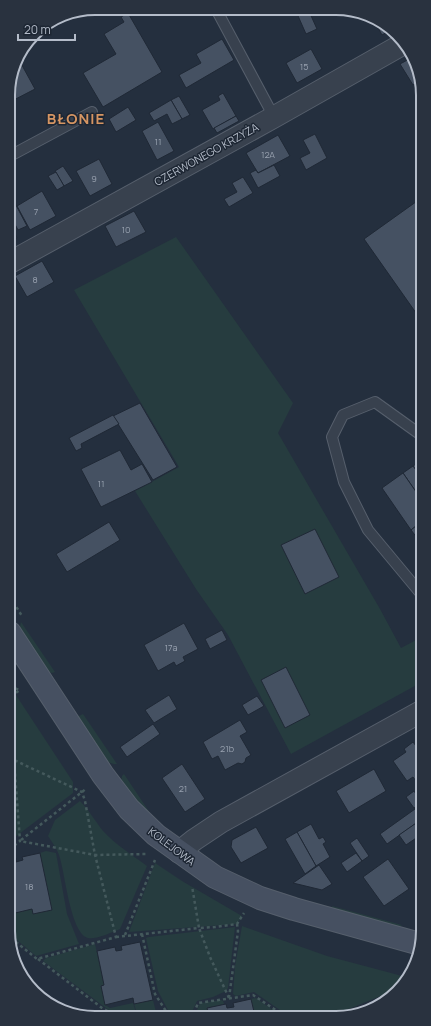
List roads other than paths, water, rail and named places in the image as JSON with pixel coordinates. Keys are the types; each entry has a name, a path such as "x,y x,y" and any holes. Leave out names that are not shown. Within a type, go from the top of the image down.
{"street":[{"name":"CZERWONEGO KRZYŻA","path":"15,260 399,46"},
{"name":"KOLEJOWA","path":"15,641 103,775 129,809 156,835 215,876 260,898 415,943"},
{"path":"179,852 221,822 416,714"}],"lane":[{"path":"219,15 274,117"},
{"path":"15,153 92,112"},
{"path":"416,431 375,402 343,415 332,438 344,482 368,530 416,588"}],"district":[{"name":"BŁONIE","path":"76,118"}]}
